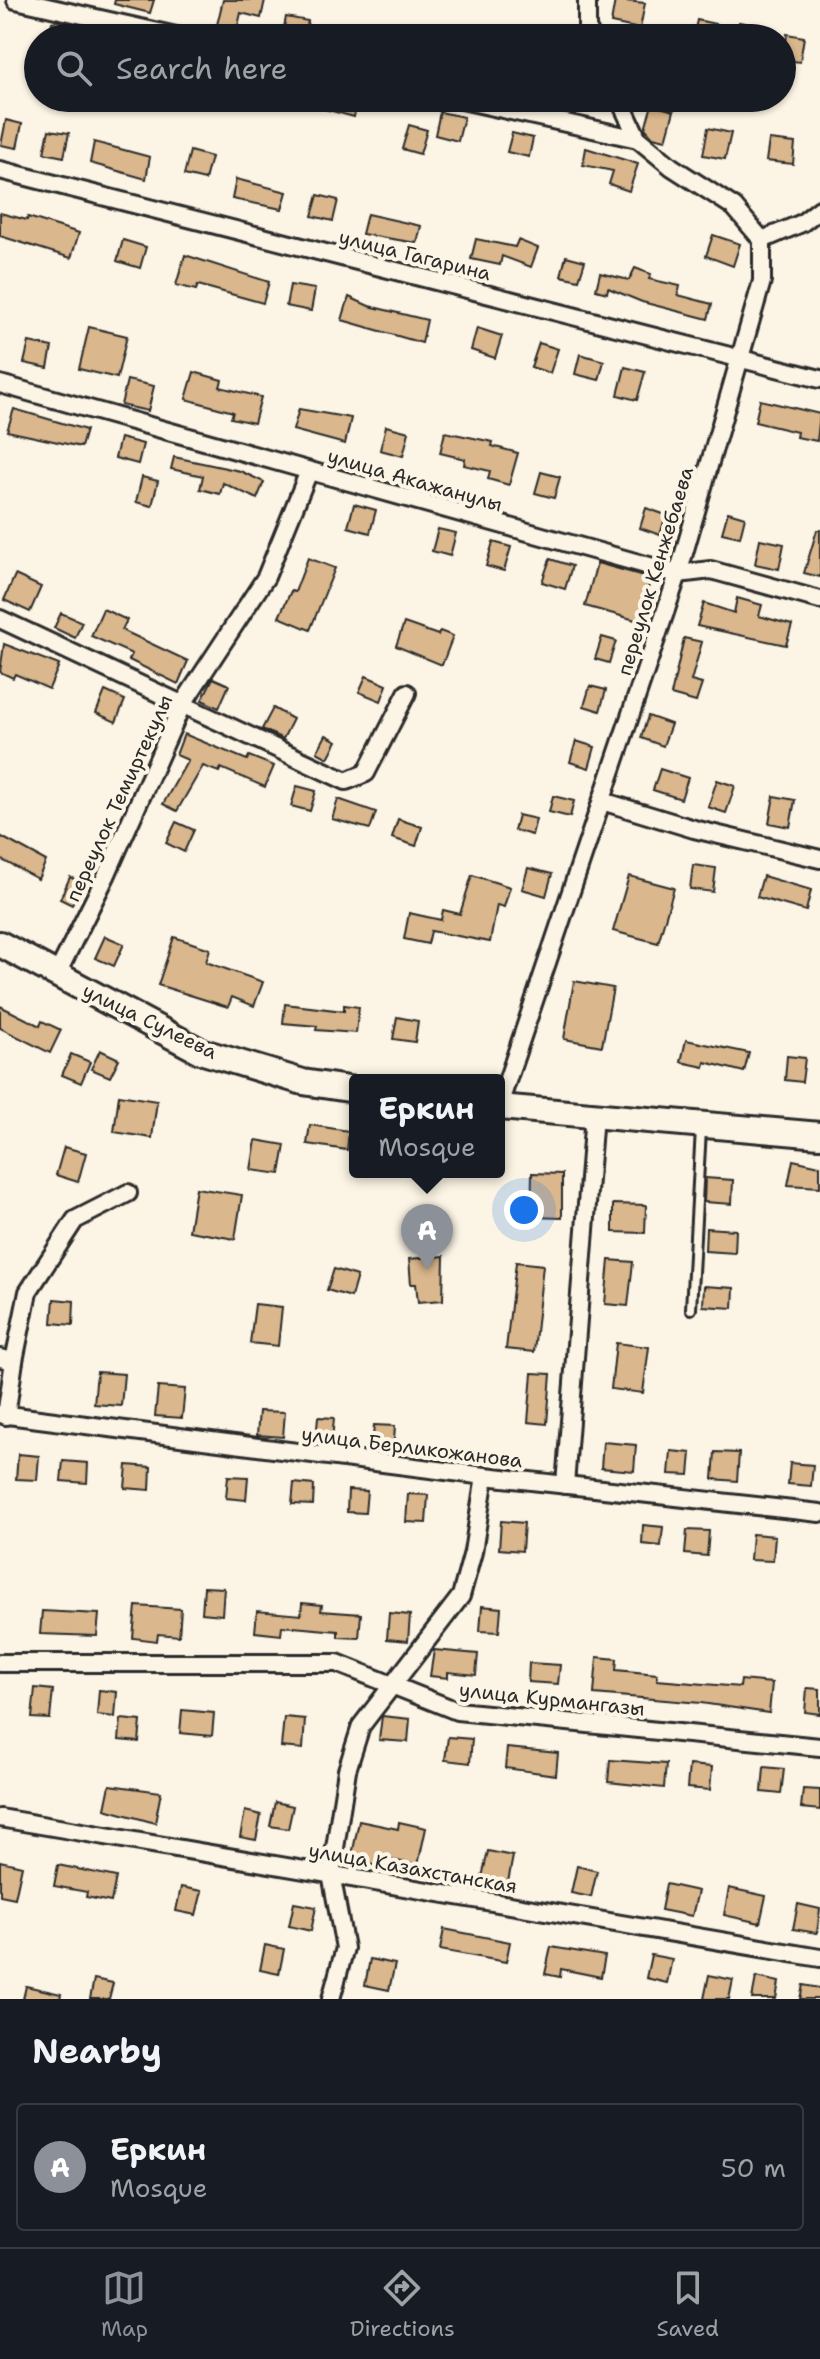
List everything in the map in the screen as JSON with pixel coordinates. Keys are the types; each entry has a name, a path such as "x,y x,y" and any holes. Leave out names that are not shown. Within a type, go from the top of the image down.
{"main road":[{"name":"улица Сулеева","path":"0,944 200,1051 303,1082 349,1089"},
{"path":"505,1107 820,1135"}],"street":[{"path":"16,0 123,24"},
{"path":"587,0 587,24"},
{"path":"516,112 638,139"},
{"path":"625,112 638,139 672,167 734,207 762,240 802,223 820,209"},
{"name":"улица Гагарина","path":"0,170 820,379"},
{"name":"переулок Кенжебаева","path":"505,1088 678,574 762,281 762,240"},
{"name":"улица Акажанулы","path":"0,384 678,574 711,570 820,600"},
{"name":"переулок Темиртекулы","path":"57,974 106,876 182,705 266,577 309,471"},
{"path":"0,619 346,781 366,773 407,693"},
{"path":"602,801 694,829 820,859"},
{"path":"565,1485 594,1115"},
{"path":"3,1415 7,1360 28,1292 75,1220 128,1193"},
{"name":"улица Берликожанова","path":"3,1415 485,1476 820,1513"},
{"path":"331,1999 345,1948 331,1874 347,1770 361,1726 390,1684 461,1596 473,1552 485,1476"},
{"name":"улица Курмангазы","path":"0,1663 337,1663 457,1711 820,1747"},
{"name":"улица Казахстанская","path":"0,1818 820,1958"}],"lane":[{"path":"691,1309 701,1125"}],"building":[{"path":"115,0 154,0 150,13 114,4"},
{"path":"223,0 265,0 261,18 241,13 238,24 217,24"},
{"path":"615,0 645,3 641,24 611,23"},
{"path":"286,17 308,21 307,24 285,24"},
{"path":"796,36 804,37 800,62 796,62"},
{"path":"336,112 355,112 354,117"},
{"path":"440,112 464,117 458,141 435,135"},
{"path":"650,112 674,112 666,140 653,137 645,128"},
{"path":"6,120 22,124 17,148 1,145"},
{"path":"409,125 427,130 420,154 402,149"},
{"path":"708,128 731,133 725,159 703,155"},
{"path":"49,130 69,133 64,157 44,153"},
{"path":"512,133 533,138 529,157 507,152"},
{"path":"769,140 795,143 793,164 766,161"},
{"path":"94,142 150,157 146,179 90,163"},
{"path":"586,148 638,164 629,191 609,184 613,171 583,165"},
{"path":"190,151 211,157 205,180 184,175"},
{"path":"236,179 287,192 282,209 232,199"},
{"path":"318,195 338,200 333,221 312,216"},
{"path":"0,213 27,220 28,217 79,233 71,258 0,236"},
{"path":"367,214 421,226 417,243 362,234"},
{"path":"713,235 740,244 733,266 706,256"},
{"path":"476,239 515,247 518,240 538,248 531,267 502,256 500,265 471,259"},
{"path":"123,240 146,247 140,268 117,261"},
{"path":"185,255 269,282 263,303 198,285 196,290 176,285"},
{"path":"566,256 585,261 579,280 561,276"},
{"path":"635,268 651,274 649,279 680,286 678,295 712,304 708,319 642,302 608,288 607,293 596,290 600,273 629,280"},
{"path":"290,285 315,289 311,311 286,306"},
{"path":"349,297 369,306 427,320 422,343 342,320"},
{"path":"89,327 127,336 117,378 79,369"},
{"path":"477,328 502,336 495,358 471,350"},
{"path":"29,342 52,347 48,368 24,363"},
{"path":"539,343 558,349 550,373 531,367"},
{"path":"580,354 604,361 599,380 575,374"},
{"path":"625,367 645,372 637,400 618,395"},
{"path":"194,372 222,380 220,387 261,397 254,423 231,418 233,412 186,399"},
{"path":"127,380 154,386 148,411 121,405"},
{"path":"760,400 820,414 817,441 796,437 797,432 755,422"},
{"path":"14,409 86,430 81,447 7,431"},
{"path":"299,409 351,418 345,444 293,430"},
{"path":"386,426 409,432 403,456 380,450"},
{"path":"445,432 493,442 492,446 518,453 509,485 488,479 490,471 464,465 465,459 440,453"},
{"path":"120,438 143,444 138,464 115,458"},
{"path":"174,457 240,471 264,482 257,499 223,483 220,494 200,489 203,476 171,469"},
{"path":"541,472 560,477 554,498 535,493"},
{"path":"142,477 158,481 152,506 136,502"},
{"path":"354,504 376,510 370,533 348,527"},
{"path":"646,508 666,515 660,535 640,528"},
{"path":"728,512 745,517 740,537 722,533"},
{"path":"438,529 456,533 450,556 432,551"},
{"path":"817,530 820,530 820,577 804,573"},
{"path":"760,539 784,544 779,569 755,564"},
{"path":"493,542 511,547 504,571 486,566"},
{"path":"308,558 335,568 310,630 279,617 291,591 295,592"},
{"path":"550,559 572,566 565,589 542,582"},
{"path":"597,563 651,578 639,621 585,606"},
{"path":"15,575 41,587 30,612 4,600"},
{"path":"737,598 762,605 759,616 792,625 786,645 697,626 704,603 734,613"},
{"path":"103,609 127,620 122,630 188,661 178,684 129,660 132,654 91,636"},
{"path":"61,613 82,622 75,638 54,628"},
{"path":"404,623 438,635 440,631 453,636 442,665 396,646"},
{"path":"602,637 616,641 609,663 595,659"},
{"path":"684,638 702,642 691,681 702,684 696,702 671,695"},
{"path":"4,644 59,665 49,689 15,674 13,678 0,672"},
{"path":"366,676 387,685 381,701 359,692"},
{"path":"213,678 229,685 219,708 202,700"},
{"path":"590,686 606,690 600,711 584,706"},
{"path":"105,691 125,700 116,722 96,713"},
{"path":"273,708 293,719 283,739 262,729"},
{"path":"648,716 671,724 663,746 641,738"},
{"path":"184,734 247,760 249,756 274,766 265,787 221,768 219,772 203,766 177,811 163,804 188,760 176,755"},
{"path":"326,735 337,741 328,758 317,752"},
{"path":"576,741 595,747 589,768 570,762"},
{"path":"660,769 688,778 681,799 653,790"},
{"path":"717,780 735,786 726,813 708,807"},
{"path":"297,786 316,791 310,811 291,806"},
{"path":"553,796 574,801 570,817 549,812"},
{"path":"774,796 795,800 790,827 769,823"},
{"path":"338,799 376,812 370,829 332,819"},
{"path":"518,815 536,819 532,835 514,830"},
{"path":"398,819 422,827 416,846 392,838"},
{"path":"176,822 194,830 184,852 166,843"},
{"path":"0,836 46,861 38,879 0,859"},
{"path":"693,865 716,868 713,892 690,889"},
{"path":"528,868 552,874 546,896 522,889"},
{"path":"472,875 510,887 504,907 497,905 490,942 431,931 428,944 404,939 409,913 441,920 443,910 460,914"},
{"path":"629,876 674,888 658,943 613,931"},
{"path":"763,876 811,890 806,911 757,897"},
{"path":"70,877 82,883 72,905 60,899"},
{"path":"105,936 124,944 114,966 95,958"},
{"path":"174,937 210,949 206,962 263,982 254,1006 232,997 228,1007 158,985"},
{"path":"574,981 613,988 602,1046 564,1039"},
{"path":"285,1004 344,1011 344,1005 359,1007 356,1033 316,1030 317,1026 283,1023"},
{"path":"0,1006 40,1026 42,1021 61,1030 50,1053 0,1028"},
{"path":"397,1017 418,1021 415,1042 393,1039"},
{"path":"686,1040 749,1053 744,1072 705,1062 704,1067 681,1062"},
{"path":"100,1050 119,1059 110,1077 91,1069"},
{"path":"71,1054 90,1062 81,1083 62,1075"},
{"path":"787,1056 805,1058 802,1082 785,1080"},
{"path":"119,1095 157,1101 152,1138 114,1132"},
{"path":"310,1125 349,1131 347,1150 307,1144"},
{"path":"256,1140 285,1145 280,1174 251,1170"},
{"path":"64,1147 86,1153 78,1182 56,1175"},
{"path":"793,1160 820,1166 820,1187 788,1185"},
{"path":"532,1173 562,1174 562,1218 531,1217"},
{"path":"705,1178 733,1180 732,1204 704,1202"},
{"path":"196,1188 242,1195 235,1239 189,1231"},
{"path":"613,1204 646,1205 645,1233 613,1232"},
{"path":"706,1228 736,1230 735,1253 705,1251"},
{"path":"444,1256 443,1300 418,1302 416,1284 411,1284 409,1259"},
{"path":"609,1260 633,1262 628,1306 605,1304"},
{"path":"516,1262 543,1265 534,1352 506,1349"},
{"path":"334,1269 357,1276 351,1297 327,1290"},
{"path":"704,1286 734,1288 733,1308 703,1306"},
{"path":"54,1299 74,1301 73,1325 52,1323"},
{"path":"255,1304 282,1307 278,1346 250,1343"},
{"path":"616,1343 649,1347 643,1393 611,1389"},
{"path":"97,1372 124,1374 121,1406 94,1404"},
{"path":"532,1373 551,1374 547,1424 528,1422"},
{"path":"158,1387 185,1389 182,1418 155,1416"},
{"path":"259,1411 285,1412 283,1437 257,1435"},
{"path":"318,1417 334,1418 332,1441 316,1440"},
{"path":"374,1425 395,1426 393,1453 372,1450"},
{"path":"603,1442 636,1445 634,1471 601,1468"},
{"path":"671,1451 691,1453 689,1475 669,1474"},
{"path":"715,1452 739,1453 737,1481 713,1479"},
{"path":"18,1454 39,1456 37,1480 16,1479"},
{"path":"63,1461 88,1463 87,1483 61,1481"},
{"path":"790,1463 813,1465 811,1486 788,1484"},
{"path":"127,1465 151,1467 150,1490 125,1488"},
{"path":"228,1476 248,1477 246,1500 226,1498"},
{"path":"294,1483 314,1485 313,1505 292,1504"},
{"path":"348,1490 367,1491 365,1513 347,1512"},
{"path":"408,1494 428,1495 426,1523 406,1522"},
{"path":"501,1521 524,1523 522,1551 499,1549"},
{"path":"643,1525 663,1527 661,1546 642,1544"},
{"path":"687,1530 709,1531 707,1556 685,1554"},
{"path":"752,1534 775,1536 773,1561 750,1560"},
{"path":"204,1587 224,1588 222,1615 202,1613"},
{"path":"302,1603 322,1605 321,1611 361,1614 359,1638 338,1637 338,1631 282,1626 281,1635 255,1632 257,1611 301,1615"},
{"path":"136,1606 181,1609 179,1636 158,1634 157,1641 133,1638"},
{"path":"482,1606 501,1608 499,1632 480,1631"},
{"path":"42,1611 99,1614 97,1636 40,1634"},
{"path":"389,1613 410,1615 408,1641 387,1639"},
{"path":"434,1650 478,1654 476,1675 448,1672 448,1678 430,1676"},
{"path":"597,1657 617,1659 616,1670 657,1674 657,1680 740,1687 741,1680 772,1683 769,1713 701,1703 594,1694"},
{"path":"529,1663 560,1665 558,1684 528,1682"},
{"path":"35,1688 53,1690 50,1719 32,1718"},
{"path":"807,1688 820,1689 820,1714 805,1712"},
{"path":"99,1690 117,1692 115,1717 97,1715"},
{"path":"182,1710 214,1713 212,1736 180,1733"},
{"path":"382,1716 410,1719 408,1742 379,1740"},
{"path":"284,1717 305,1719 303,1749 281,1747"},
{"path":"121,1719 141,1721 139,1742 119,1740"},
{"path":"448,1737 472,1739 470,1763 445,1760"},
{"path":"507,1748 558,1753 556,1775 505,1768"},
{"path":"610,1760 666,1764 664,1788 608,1782"},
{"path":"689,1765 712,1767 710,1790 687,1788"},
{"path":"764,1767 784,1769 781,1794 762,1792"},
{"path":"110,1785 161,1792 155,1823 105,1809"},
{"path":"803,1789 820,1790 820,1810 801,1808"},
{"path":"275,1802 293,1806 288,1829 270,1826"},
{"path":"245,1811 261,1815 256,1840 240,1837"},
{"path":"359,1821 398,1829 399,1822 426,1828 418,1865 385,1859 383,1867 351,1860"},
{"path":"488,1851 513,1856 508,1882 482,1877"},
{"path":"0,1861 22,1866 15,1898 0,1895"},
{"path":"58,1865 116,1877 111,1902 86,1897 87,1892 54,1886"},
{"path":"577,1866 597,1871 591,1897 571,1893"},
{"path":"666,1884 698,1891 692,1916 661,1910"},
{"path":"181,1887 202,1891 196,1915 176,1911"},
{"path":"729,1888 766,1896 760,1923 724,1915"},
{"path":"294,1903 316,1907 311,1931 289,1926"},
{"path":"798,1904 820,1909 817,1933 793,1929"},
{"path":"444,1929 510,1942 506,1962 440,1950"},
{"path":"265,1945 284,1949 279,1974 260,1970"},
{"path":"551,1947 605,1956 601,1977 561,1969 560,1977 545,1974"},
{"path":"651,1955 672,1959 667,1983 646,1978"},
{"path":"370,1959 395,1964 389,1990 365,1985"},
{"path":"709,1975 733,1980 729,1999 704,1999"},
{"path":"756,1977 779,1982 776,1999 752,1999"},
{"path":"94,1979 113,1983 109,1999 90,1999"},
{"path":"803,1985 820,1988 820,1999 800,1999"},
{"path":"26,1986 61,1994 60,1999 23,1999"}],"place":[{"name":"Еркин","path":"427,1270"}]}
